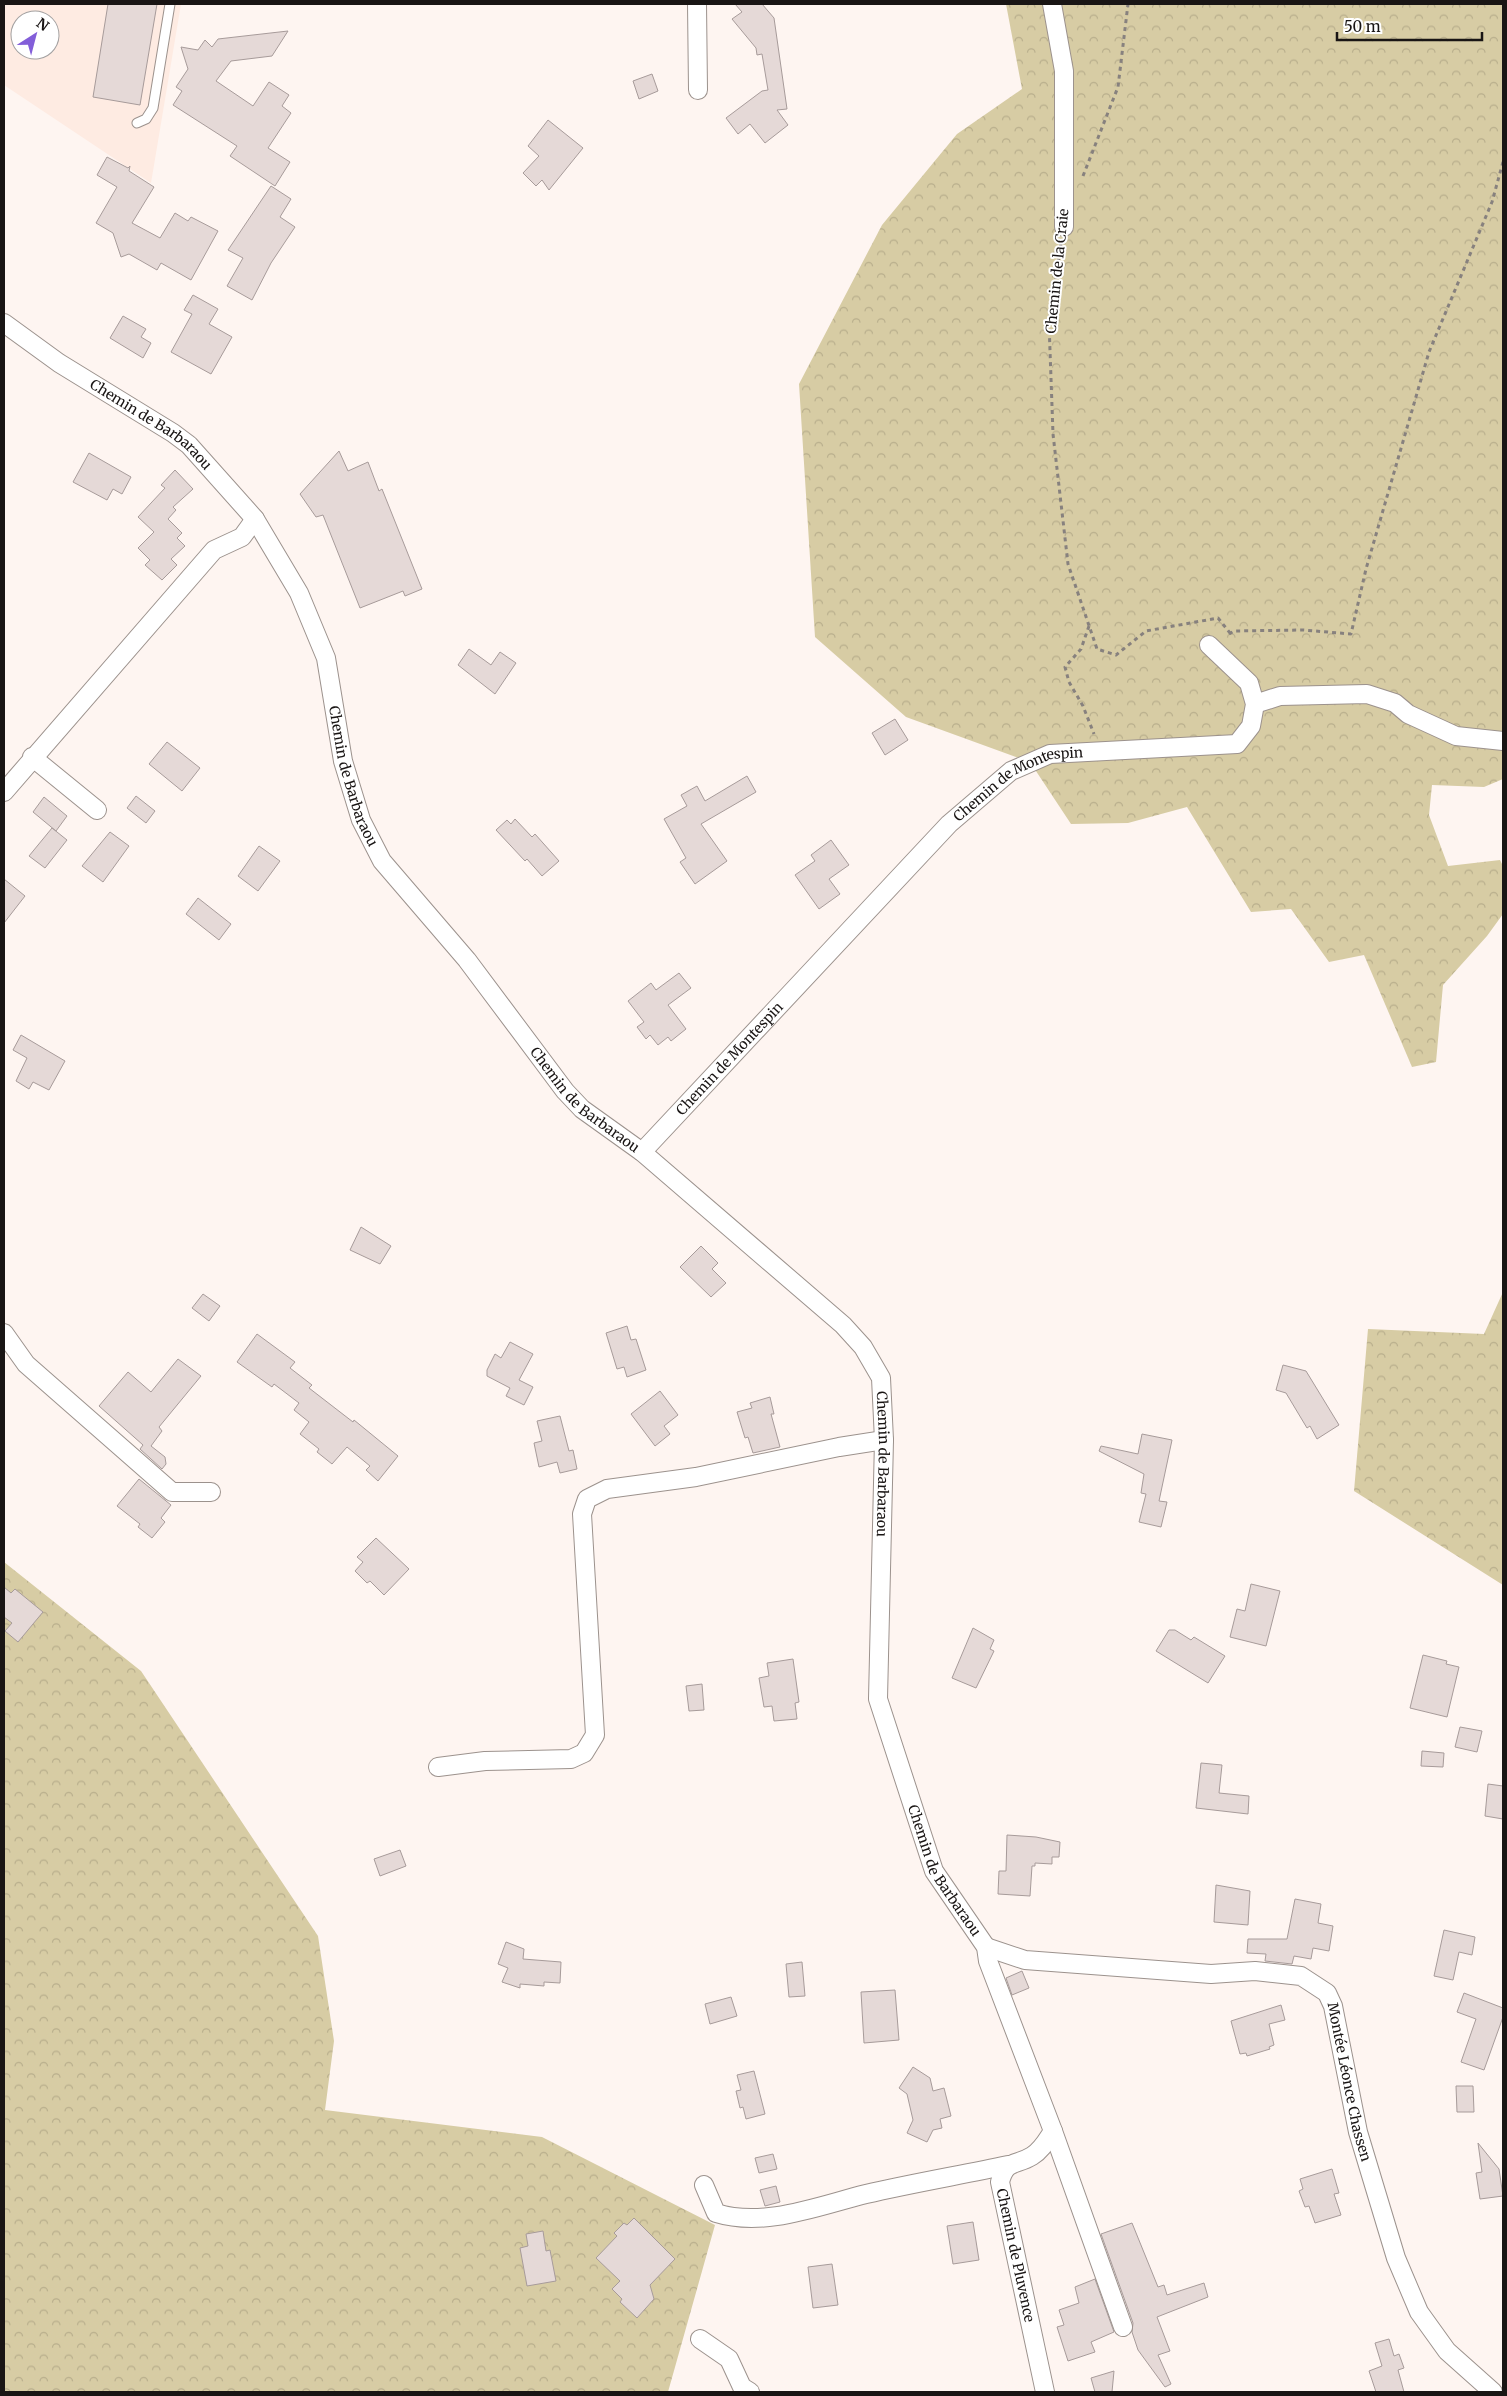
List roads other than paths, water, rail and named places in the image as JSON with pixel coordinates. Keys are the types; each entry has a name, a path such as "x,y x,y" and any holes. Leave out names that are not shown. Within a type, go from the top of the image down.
{"street":[{"path":"697,4 698,90"},
{"name":"Chemin de la Craie","path":"1052,4 1064,70 1064,227"},
{"name":"Chemin de Barbaraou","path":"4,323 59,363 173,433 189,445 255,519 299,593 326,658 343,761 361,820 382,862 467,960 565,1091 582,1109 642,1152 843,1325 863,1347 881,1378 884,1440 878,1699 934,1871 986,1947"},
{"path":"4,792 32,757 214,550 242,538 255,519"},
{"path":"1208,645 1249,683 1255,704 1280,696 1367,694 1395,703 1408,714 1456,736 1503,740"},
{"name":"Chemin de Montespin","path":"642,1152 949,824 1010,770 1050,754 1237,744 1251,726 1255,704"},
{"path":"32,757 96,810"},
{"path":"4,1333 26,1364 172,1492 211,1492"},
{"path":"438,1767 485,1761 571,1759 584,1753 590,1745 595,1735 582,1514 587,1499 607,1489 696,1477 839,1447 884,1440"},
{"path":"986,1947 988,1961 1053,2131 1123,2327"},
{"name":"Montée Léonce Chassen","path":"986,1947 1025,1960 1211,1974 1255,1970 1301,1976 1327,1993 1333,2006 1358,2132 1396,2258 1419,2312 1447,2351 1493,2392"},
{"path":"704,2185 716,2212 733,2218 767,2216 821,2207 866,2194 1008,2165 1032,2156 1044,2146 1053,2131"},
{"name":"Chemin de Pluvence","path":"1008,2165 1002,2172 1000,2182 1045,2392"},
{"path":"700,2339 728,2359 742,2387 750,2392"}],"lane":[{"path":"137,123 146,119 153,108 170,4"}]}
